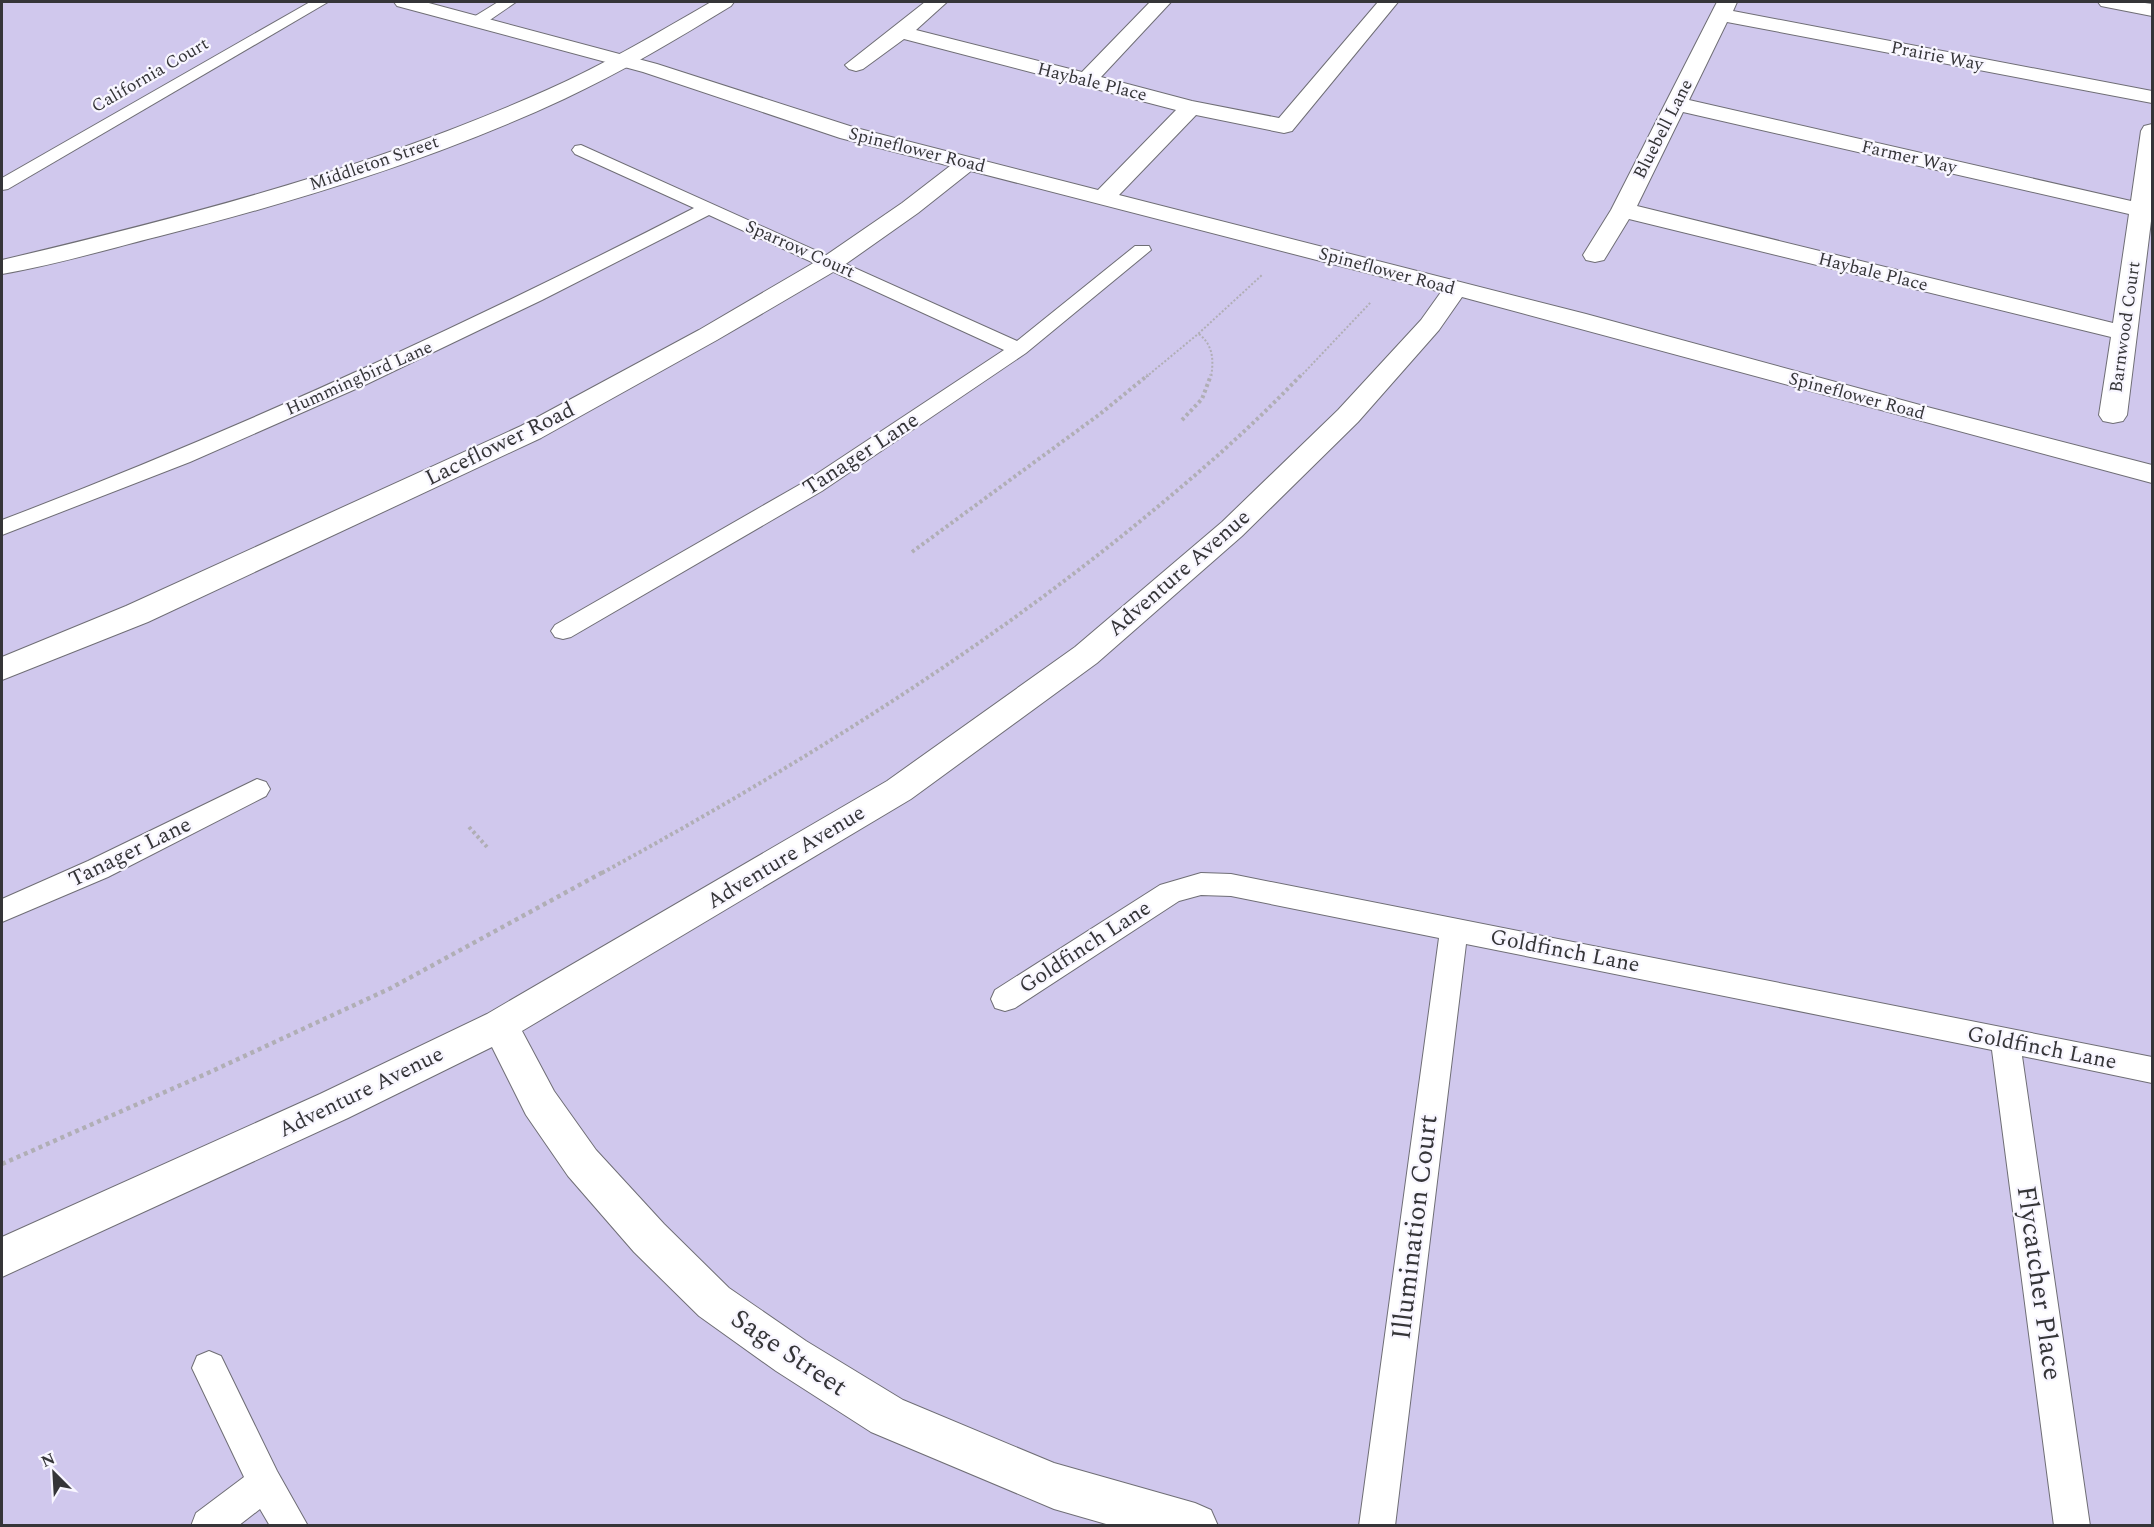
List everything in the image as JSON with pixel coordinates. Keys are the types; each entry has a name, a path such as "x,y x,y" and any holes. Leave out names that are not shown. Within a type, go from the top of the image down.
{"street":[{"name":"Spineflower Road","path":"404,2 624,60 848,133 1577,320 1921,414 2152,474"},
{"name":"Middleton Street","path":"2,267 154,231 385,161 490,122 624,60 683,28 724,2"},
{"path":"856,65 937,2"},
{"path":"1087,80 1161,2"},
{"name":"Haybale Place","path":"901,32 1191,107 1284,126 1388,2"},
{"path":"2108,2 2152,10"},
{"name":"Prairie Way","path":"1724,8 2152,97"},
{"name":"Bluebell Lane","path":"1595,255 1623,210 1724,8"},
{"name":"Farmer Way","path":"1676,104 2141,210"},
{"path":"1104,197 1191,107"},
{"name":"Barnwood Court","path":"2112,415 2152,131"},
{"name":"Laceflower Road","path":"2,669 137,614 531,432 708,335 831,263 910,208 968,163"},
{"name":"Haybale Place","path":"1623,210 2124,333"},
{"name":"Adventure Avenue","path":"2,1257 334,1106 500,1024 899,790 1086,655 1232,529 1348,416 1430,325 1455,290"},
{"name":"Sage Street","path":"500,1024 540,1102 582,1163 649,1238 714,1302 791,1356 887,1416 1054,1486 1194,1526"}],"lane":[{"name":"California Court","path":"2,185 320,2"},
{"path":"478,21 508,2"},
{"name":"Sparrow Court","path":"581,150 1018,349"},
{"name":"Hummingbird Lane","path":"2,528 93,495 361,378 494,317 708,208"},
{"name":"Tanager Lane","path":"563,631 814,486 1018,349 1142,250"},
{"name":"Tanager Lane","path":"2,911 98,869 257,789"},
{"name":"Goldfinch Lane","path":"1005,999 1170,893 1201,884 1241,886 2152,1070"},
{"name":"Illumination Court","path":"1377,1526 1454,929"},
{"name":"Flycatcher Place","path":"2005,1040 2072,1526"},
{"path":"209,1368 265,1483 290,1526"},
{"path":"209,1526 265,1483"}],"path":[{"path":"912,552 1100,414 1198,334 1270,268"},
{"path":"2,1164 208,1073 390,988 728,804 882,709 1009,623 1070,578 1187,483 1243,434 1374,299"},
{"path":"1182,420 1202,399 1210,380 1212,364 1210,348 1205,338 1198,334"},
{"path":"469,827 487,848"}],"shaded area":[{"path":"2,2 2152,2 2152,1525 2,1525"}]}
